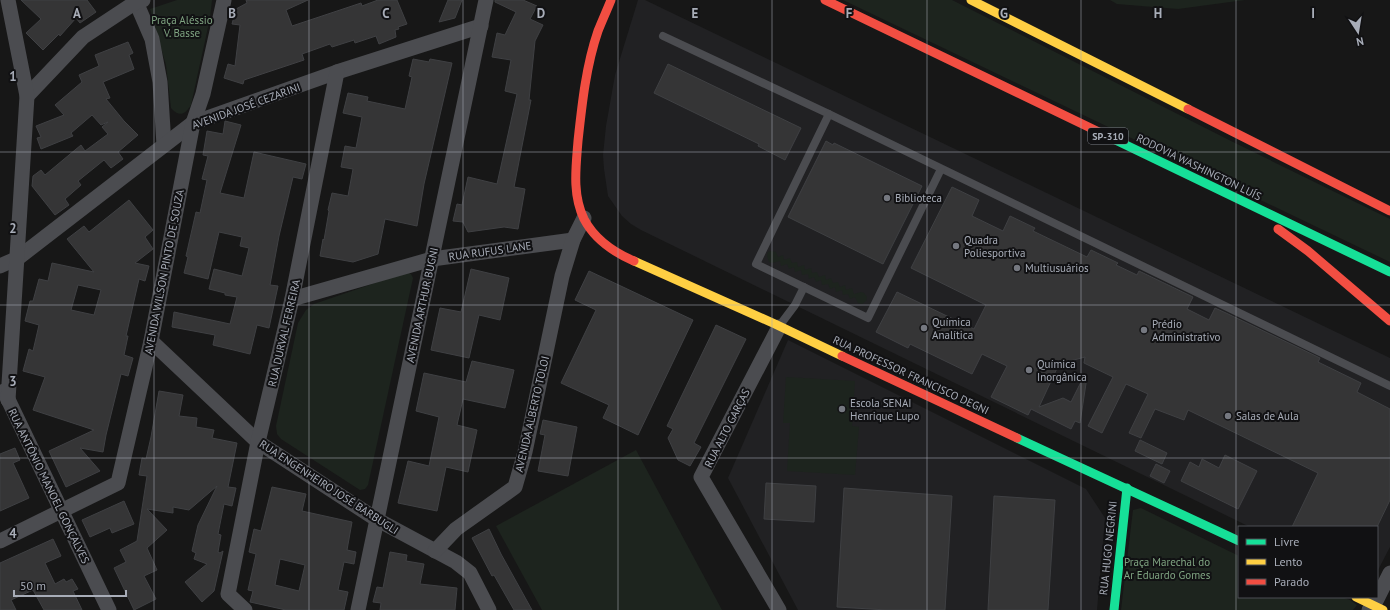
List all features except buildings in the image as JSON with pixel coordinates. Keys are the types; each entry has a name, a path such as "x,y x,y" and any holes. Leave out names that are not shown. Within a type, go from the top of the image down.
{"main road":[{"path":"584,218 576,194 575,173 580,110 588,69 598,32 611,0"},
{"name":"RODOVIA WASHINGTON LUÍS","path":"825,0 1390,272"},
{"path":"970,0 1390,211"},
{"path":"1134,149 1252,211 1308,251 1390,321"},
{"name":"RUA PROFESSOR FRANCISCO DEGNI","path":"584,218 602,244 618,254 779,327 1238,541"},
{"name":"RUA HUGO NEGRINI","path":"1114,610 1127,488"},
{"path":"1358,598 1376,609"}],"street":[{"path":"8,0 27,96 8,400"},
{"name":"AVENIDA WILSON PINTO DE SOUZA","path":"62,511 118,483 151,341 193,123 203,94 224,0"},
{"name":"AVENIDA ARTHUR BUGNI","path":"358,610 486,0"},
{"path":"27,96 83,37 139,1 152,39 160,82 164,145"},
{"name":"AVENIDA JOSÉ CEZARINI","path":"0,266 18,258 193,123 338,72 481,26"},
{"name":"RUA DURVAL FERREIRA","path":"245,610 228,594 258,442 292,299 338,72"},
{"name":"AVENIDA ALBERTO TOLOI","path":"435,551 456,529 515,487 562,276 573,240 584,218"},
{"name":"RUA RUFUS LANE","path":"292,299 432,259 573,240"},
{"name":"RUA ALTO GARÇAS","path":"779,327 701,477 779,610"},
{"name":"RUA ENGENHEIRO JOSÉ BARBUGLI","path":"151,341 258,442 376,519 456,562 470,573 489,610"},
{"name":"RUA ANTÔNIO MANOEL GONÇALVES","path":"0,383 109,610"},
{"path":"0,541 62,511"},
{"path":"1376,609 1390,573"}],"lane":[{"path":"663,36 829,114 1390,386"},
{"path":"829,114 756,264 868,318 942,169"},
{"path":"779,327 795,305 804,287"}],"shaded area":[{"path":"638,0 645,0 1390,358 1390,547 1378,570 1378,526 1248,526 631,224 622,216 608,196 604,169 603,155 606,126 615,75"},
{"name":"Escola SENAI Henrique Lupo","path":"788,340 1086,489 1105,518 1097,610 798,610 728,478"}],"green space":[{"name":"Praça Aléssio V. Basse","path":"177,0 212,0 210,18 191,105 187,111 182,114 177,113 171,108 166,65 150,9"},
{"path":"843,0 952,0 1231,141 1390,219 1390,262"},
{"path":"1110,0 1245,0 1178,9 1117,4"},
{"path":"768,252 776,252 778,257 783,255 784,260 790,258 792,263 797,262 798,267 804,265 805,270 811,268 812,273 817,272 819,277 825,275 826,280 831,278 833,283 838,282 840,287 845,285 846,290 852,288 854,294 861,292 864,293 867,297 866,301 862,304 858,303 855,297 850,299 848,294 843,295 842,290 836,292 835,287 830,289 828,284 822,285 821,280 816,282 814,277 809,279 808,274 802,275 801,270 795,272 794,267 789,269 787,264 781,266 780,261 772,263 769,262 767,256"},
{"path":"407,272 411,274 413,278 368,485 365,489 360,490 281,439 277,434 276,426 298,323 306,310 314,304"},
{"path":"786,377 855,381 852,426 859,427 855,475 787,471 790,423 783,423"},
{"path":"636,450 722,610 542,610 496,526"},
{"name":"Praça Marechal do Ar Eduardo Gomes","path":"1141,508 1238,556 1238,598 1345,598 1357,605 1353,610 1121,610 1133,510"}],"traffic: fast":[{"path":"1103,134 1390,272"},
{"path":"1017,438 1238,541"},
{"path":"1114,610 1127,488"}],"traffic: slow":[{"path":"971,0 1188,109"},
{"path":"634,261 775,324 842,356"},
{"path":"1358,598 1383,610"}],"traffic: jam":[{"path":"611,0 598,31 587,71 578,141 576,190 580,210 588,226 605,244 619,254 634,261"},
{"path":"825,0 1103,134"},
{"path":"1188,109 1390,211"},
{"path":"1278,229 1308,251 1390,321"},
{"path":"842,356 1017,438"}],"place":[{"name":"Biblioteca","path":"887,198"},
{"name":"Quadra Poliesportiva","path":"956,246"},
{"name":"Multiusuários","path":"1017,268"},
{"name":"Química Analítica","path":"924,328"},
{"name":"Prédio Administrativo","path":"1144,330"},
{"name":"Química Inorgânica","path":"1029,370"},
{"name":"Escola SENAI Henrique Lupo","path":"842,409"},
{"name":"Salas de Aula","path":"1228,416"}]}
